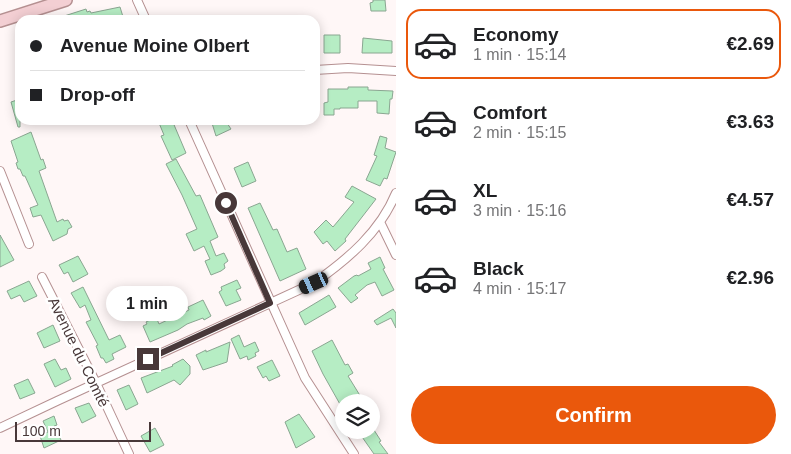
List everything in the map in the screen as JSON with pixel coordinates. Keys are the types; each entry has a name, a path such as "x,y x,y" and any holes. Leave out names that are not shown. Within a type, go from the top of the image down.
{"street":[{"path":"19,15 66,0"},
{"path":"137,0 144,15"},
{"path":"0,21 15,16"},
{"path":"320,70 348,68 396,71"},
{"path":"190,125 304,378 354,454"},
{"path":"0,171 29,244"},
{"path":"0,428 314,283 338,267 357,249 380,222 396,193"},
{"path":"380,222 396,255"},
{"name":"Avenue du Comté","path":"42,277 96,383 129,454"}],"building":[{"path":"373,0 385,0 386,11 371,11 370,3"},
{"path":"120,7 122,15 67,15 86,9 87,12 90,11 91,13"},
{"path":"324,35 340,35 340,53 324,53"},
{"path":"363,38 392,41 392,53 362,53"},
{"path":"348,87 368,87 368,90 393,91 392,99 390,99 389,114 377,113 377,101 358,101 358,108 334,109 334,115 324,115 324,103 328,102 328,89 348,89"},
{"path":"15,101 15,116 11,102"},
{"path":"160,125 174,125 186,153 172,160 161,136 164,135"},
{"path":"213,125 228,125 231,129 216,136"},
{"path":"31,132 41,160 43,159 46,168 39,171 57,222 63,219 64,221 68,220 72,227 68,229 67,234 53,241 41,215 33,217 30,208 38,205 25,176 18,169 16,163 18,162 11,141"},
{"path":"380,136 387,138 385,148 396,152 387,179 384,178 380,186 366,180 377,156 374,155"},
{"path":"176,159 196,196 200,195 218,237 210,241 216,256 224,253 228,261 224,264 225,268 211,275 205,261 210,259 204,246 194,251 186,234 197,229 166,164"},
{"path":"248,162 256,181 242,187 234,168"},
{"path":"352,186 376,199 345,239 346,241 335,251 327,241 323,244 314,232 326,220 333,227 354,202 345,197"},
{"path":"260,203 273,230 277,229 287,252 297,248 306,269 280,281 248,208"},
{"path":"0,235 14,260 0,267"},
{"path":"78,256 88,274 73,282 68,272 64,274 59,265"},
{"path":"380,257 385,268 383,269 394,290 382,296 375,282 367,285 355,295 358,298 351,303 338,288 354,276 358,276 371,269 368,263"},
{"path":"237,280 241,288 236,290 241,300 226,306 219,292 222,290 221,287"},
{"path":"29,281 37,296 24,302 20,295 11,299 7,291"},
{"path":"83,287 109,340 120,335 126,347 112,354 114,359 106,363 101,358 96,346 98,345 86,322 91,320 85,305 80,308 71,293"},
{"path":"329,295 336,307 305,325 299,313"},
{"path":"203,300 211,316 204,320 203,318 187,324 150,342 143,326 147,324 146,322 156,317 159,324 189,310 188,307"},
{"path":"393,309 396,313 396,328 391,318 377,325 374,321"},
{"path":"53,325 60,341 44,348 37,333"},
{"path":"239,335 244,347 255,342 259,351 255,353 256,356 248,360 247,356 240,359 231,339"},
{"path":"332,340 345,365 348,364 353,373 348,376 359,394 335,395 312,351"},
{"path":"230,342 227,362 203,370 196,355"},
{"path":"55,359 61,370 66,368 71,379 55,387 44,364"},
{"path":"183,359 190,366 190,374 180,385 174,380 147,393 141,378 173,366"},
{"path":"272,360 280,376 269,381 266,376 263,378 257,367"},
{"path":"28,379 35,393 20,399 14,385"},
{"path":"129,385 138,404 126,410 117,390"},
{"path":"89,403 96,416 82,423 75,408"},
{"path":"299,414 315,437 296,448 285,422"},
{"path":"54,416 57,425 54,426 61,440 44,448 40,436 48,432 43,421"},
{"path":"155,428 164,445 150,452 141,436"},
{"path":"364,439 380,439 381,441 379,442 388,454 374,454"}],"route":[{"path":"148,359 270,303 226,203"}]}
